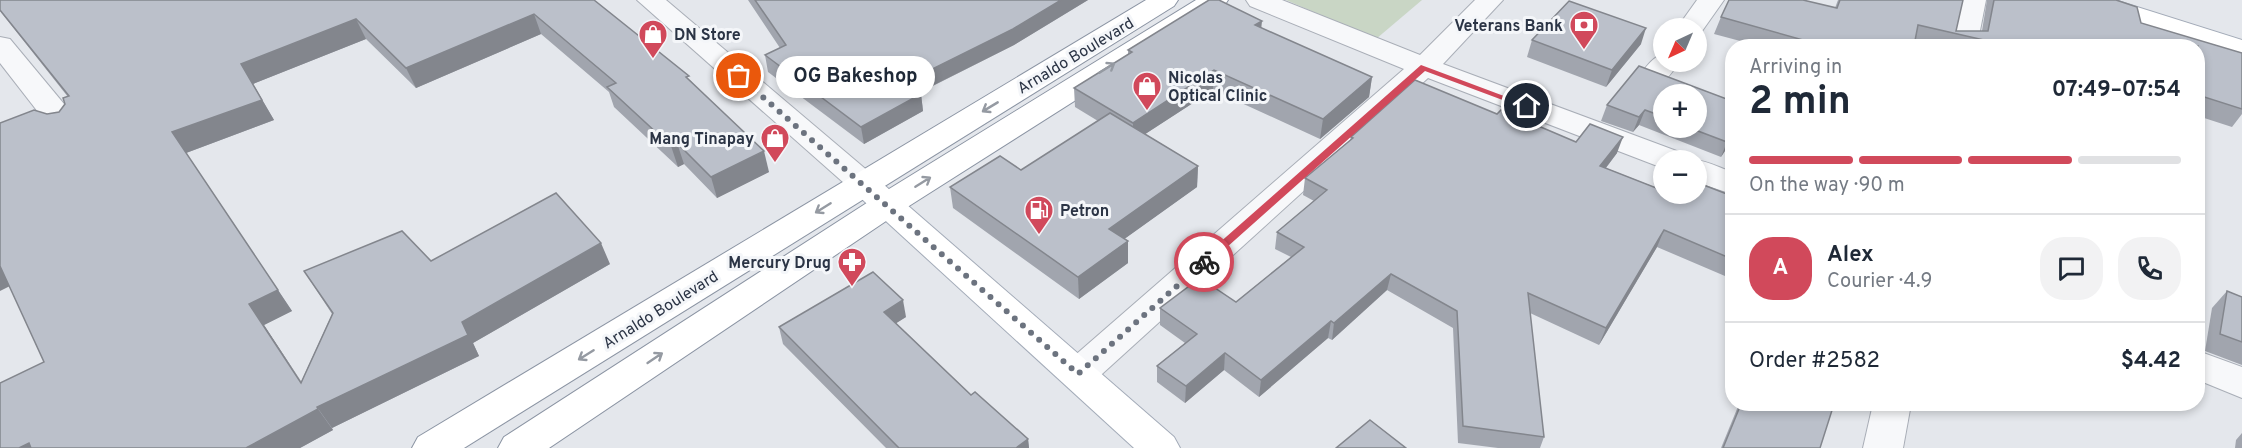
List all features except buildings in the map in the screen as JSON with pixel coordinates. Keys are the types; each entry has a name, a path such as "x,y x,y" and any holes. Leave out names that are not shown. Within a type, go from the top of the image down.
{"main road":[{"name":"Arnaldo Boulevard","path":"518,448 875,194 1165,0"},
{"name":"Arnaldo Boulevard","path":"432,448 1215,0"},
{"path":"2088,0 2242,49"},
{"path":"875,194 1160,448"}],"street":[{"path":"650,0 875,194"},
{"path":"1259,0 1424,67 1653,153"},
{"path":"1078,374 1424,67 1490,0"},
{"path":"1698,18 1711,0"},
{"path":"1965,39 1973,0"},
{"path":"0,45 63,123"},
{"path":"1707,174 1725,181"},
{"path":"2205,368 2242,383"},
{"path":"1883,448 1891,411"}],"green space":[{"path":"1286,0 1422,0 1376,39"}],"way so far":[{"path":"739,76 1078,374 1204,262"}],"place":[{"name":"Veterans Bank","path":"1584,50"},
{"name":"DN Store","path":"653,60"},
{"name":"OG Bakeshop","path":"739,76"},
{"name":"Nicolas Optical Clinic","path":"1147,112"},
{"name":"Mang Tinapay","path":"775,164"},
{"name":"Petron","path":"1039,236"},
{"name":"Mercury Drug","path":"852,288"}],"route":[{"path":"1204,262 1424,67 1527,106"}]}
